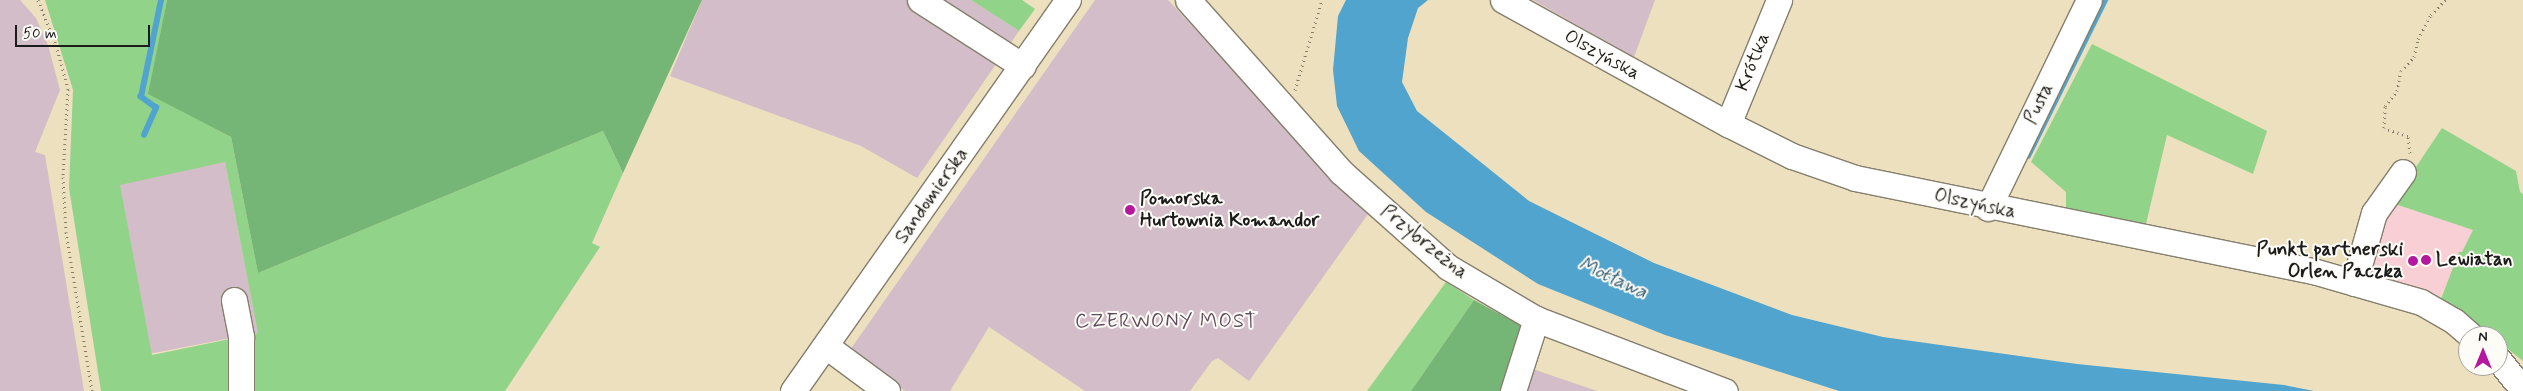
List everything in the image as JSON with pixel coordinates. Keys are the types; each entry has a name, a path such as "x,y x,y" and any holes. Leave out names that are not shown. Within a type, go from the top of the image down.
{"street":[{"path":"920,0 1023,66"},
{"name":"Sandomierska","path":"793,391 1068,0"},
{"name":"Przybrzeżna","path":"1188,0 1341,172 1448,267 1536,319 1725,391"},
{"name":"Olszyńska","path":"1503,0 1728,124 1792,156 1855,178 1988,208 2313,271 2421,302 2460,326"},
{"name":"Krótka","path":"1728,124 1779,0"},
{"name":"Pusta","path":"1988,208 2089,0"},
{"path":"2354,283 2374,213 2403,172"},
{"path":"234,300 241,336 241,391"},
{"path":"1513,391 1536,319"},
{"path":"826,346 887,391"},
{"path":"2508,371 2523,390"}],"path":[{"path":"38,0 56,45 68,89 63,177 66,232 92,391"},
{"path":"1301,67 1322,0"},
{"path":"2403,172 2411,160 2408,136 2384,128 2385,106 2397,91 2401,71 2414,57 2418,39 2431,15 2445,0"}],"shaded area":[{"path":"0,0 20,0 36,18 48,45 60,90 35,152 45,155 84,391 0,391"},
{"path":"702,0 971,0 1019,31 917,178 861,146 670,76"},
{"path":"1095,0 1168,0 1368,214 1249,381 1218,358 1212,361 1190,391 1085,391 989,327 950,391 905,391 850,350"},
{"path":"1533,0 1655,0 1634,57"},
{"path":"225,162 258,333 151,354 118,183"},
{"path":"2392,203 2473,230 2462,252 2459,252 2453,272 2438,300 2404,283 2365,272 2379,223"},
{"path":"1527,367 1597,391 1520,391"}],"green space":[{"path":"45,0 167,0 149,94 231,137 258,273 603,131 623,173 592,243 600,247 505,391 247,391 247,335 258,333 225,162 120,185 152,355 235,338 235,391 101,391 69,188 73,90"},
{"path":"167,0 702,0 623,173 603,131 258,273 231,137 148,94"},
{"path":"971,0 1022,0 1035,9 1019,31"},
{"path":"2092,44 2267,131 2253,174 2167,135 2146,224 2066,208 2066,192 2031,162"},
{"path":"2442,128 2516,171 2520,192 2523,194 2523,361 2508,349 2508,326 2478,326 2441,299 2459,252 2462,252 2473,230 2392,203"},
{"path":"1446,282 1474,300 1411,391 1367,391"},
{"path":"1474,300 1527,329 1508,391 1411,391"}],"water":[{"name":"Motława","path":"1346,0 1428,0 1418,8 1408,38 1402,82 1417,111 1529,201 1654,263 1792,315 1883,337 2077,364 2284,385 2314,391 1839,391 1665,335 1538,284 1426,212 1359,151 1337,106 1333,70 1338,16"}],"waterway":[{"path":"144,135 156,108 141,97 161,0"},
{"path":"2028,156 2105,0"}],"place":[{"name":"Pomorska Hurtownia Komandor","path":"1130,210"},
{"name":"Lewiatan","path":"2426,260"},
{"name":"Punkt partnerski Orlen Paczka","path":"2413,261"}],"district":[{"name":"CZERWONY MOST","path":"1166,321"}]}
